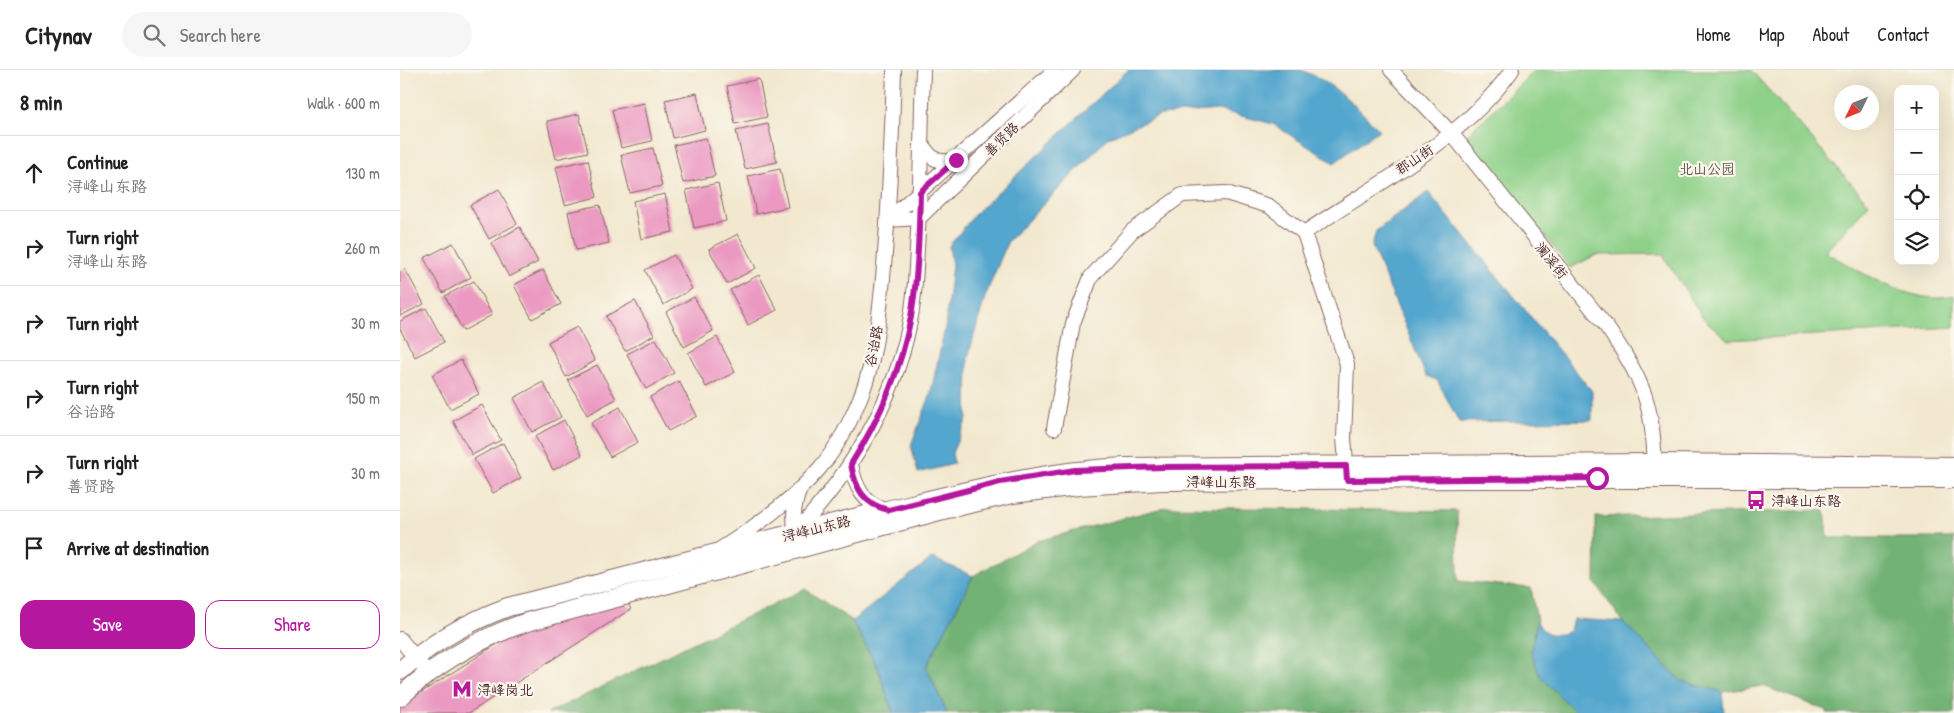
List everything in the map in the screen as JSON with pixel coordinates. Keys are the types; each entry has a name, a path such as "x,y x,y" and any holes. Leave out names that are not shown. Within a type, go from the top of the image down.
{"main road":[{"name":"浔峰山东路","path":"400,671 415,658 459,628 508,607 796,532 1000,482 1084,469 1346,473 1954,466"},
{"name":"浔峰山东路","path":"1655,470 1954,479"},
{"name":"浔峰山东路","path":"400,696 428,672 468,647 520,624 986,499 1040,490 1162,481 1346,473"}],"street":[{"name":"谷诒路","path":"708,556 773,511 800,488 819,468 849,419 862,393 868,375 878,325 888,220 894,70"},
{"name":"谷诒路","path":"773,557 838,482 851,464 872,429 893,380 911,317 919,218 923,70"},
{"name":"善贤路","path":"888,220 1055,70"},
{"name":"善贤路","path":"919,218 1073,70"},
{"name":"澜溪街","path":"1392,70 1452,134 1606,326 1624,352 1645,392 1651,415 1655,470"},
{"name":"郡山街","path":"1304,233 1452,134 1501,86 1512,70"},
{"path":"922,144 928,155 937,162 956,160"},
{"path":"1054,428 1073,323 1091,277 1132,231 1182,194 1226,193 1268,206 1304,233 1347,364 1344,438 1346,473"},
{"path":"888,220 919,218"},
{"path":"851,464 853,476 861,494 870,504 889,510"},
{"path":"819,468 838,482"},
{"path":"800,488 794,509 796,532 806,547"},
{"path":"400,639 428,672"}],"green space":[{"name":"北山公园","path":"1535,70 1751,70 1869,204 1825,252 1870,277 1904,292 1938,298 1954,296 1954,327 1728,340 1704,319 1662,254 1596,255 1570,268 1466,136"},
{"path":"1166,507 1457,511 1458,581 1531,588 1537,621 1531,652 1540,676 1577,713 947,713 926,667 973,576 1037,541"},
{"path":"1825,510 1828,538 1954,538 1954,713 1826,713 1826,710 1763,686 1722,692 1681,681 1623,622 1595,583 1596,517"},
{"path":"805,589 852,621 878,668 893,713 548,713"}],"water":[{"path":"1128,70 1301,70 1334,88 1379,130 1334,163 1273,124 1218,110 1161,115 1109,137 1008,241 985,297 968,357 967,419 952,453 954,464 918,473 911,445 930,396 945,328 952,265 949,246 975,214"},
{"path":"1428,192 1592,391 1592,420 1459,422 1437,380 1426,376 1372,246 1376,231"},
{"path":"932,558 973,576 926,667 947,713 893,713 878,668 852,621"},
{"path":"1573,619 1623,622 1681,681 1722,692 1724,713 1577,713 1540,676 1531,651 1537,621 1546,632 1560,634 1570,631"}],"building":[{"path":"759,79 767,117 735,124 727,86"},
{"path":"697,93 705,130 673,138 665,100"},
{"path":"644,103 652,141 621,148 612,110"},
{"path":"579,114 588,152 556,159 547,121"},
{"path":"768,124 777,162 745,169 736,131"},
{"path":"706,138 715,176 683,183 674,145"},
{"path":"653,148 662,186 630,193 621,155"},
{"path":"588,160 597,197 565,205 556,167"},
{"path":"780,169 788,207 756,214 748,176"},
{"path":"718,183 726,221 694,228 686,190"},
{"path":"499,189 517,224 489,239 470,205"},
{"path":"665,194 673,232 641,239 633,201"},
{"path":"600,205 609,243 576,250 568,212"},
{"path":"520,227 538,262 509,277 491,243"},
{"path":"738,234 756,268 727,284 709,249"},
{"path":"453,243 471,277 443,293 424,258"},
{"path":"674,255 692,289 663,305 645,270"},
{"path":"405,269 424,304 400,316 400,272"},
{"path":"543,270 561,304 532,319 514,285"},
{"path":"759,275 777,310 748,325 730,290"},
{"path":"474,281 492,315 463,331 445,296"},
{"path":"694,297 713,331 684,347 666,312"},
{"path":"635,301 654,335 625,351 606,316"},
{"path":"426,308 444,342 415,357 400,329 400,321"},
{"path":"577,327 595,361 566,377 548,342"},
{"path":"717,337 735,372 706,387 688,353"},
{"path":"656,339 674,373 646,389 627,354"},
{"path":"461,360 479,394 450,409 432,375"},
{"path":"597,365 616,399 587,415 568,380"},
{"path":"679,381 697,416 668,431 650,397"},
{"path":"543,382 561,417 532,432 514,398"},
{"path":"482,405 501,440 472,455 453,421"},
{"path":"620,407 638,442 610,457 591,423"},
{"path":"564,420 582,455 553,470 535,436"},
{"path":"503,443 521,478 493,493 474,459"},
{"name":"浔峰岗北","path":"608,573 631,609 469,713 400,713 400,706"}],"place":[{"name":"浔峰山东路","path":"1756,500"},
{"name":"浔峰岗北","path":"462,689"}],"route":[{"path":"956,160 920,192 911,317 893,380 872,429 851,464 856,486 870,504 878,508 889,510 1000,482 1055,472 1093,468 1346,466 1347,480 1597,478"}]}
